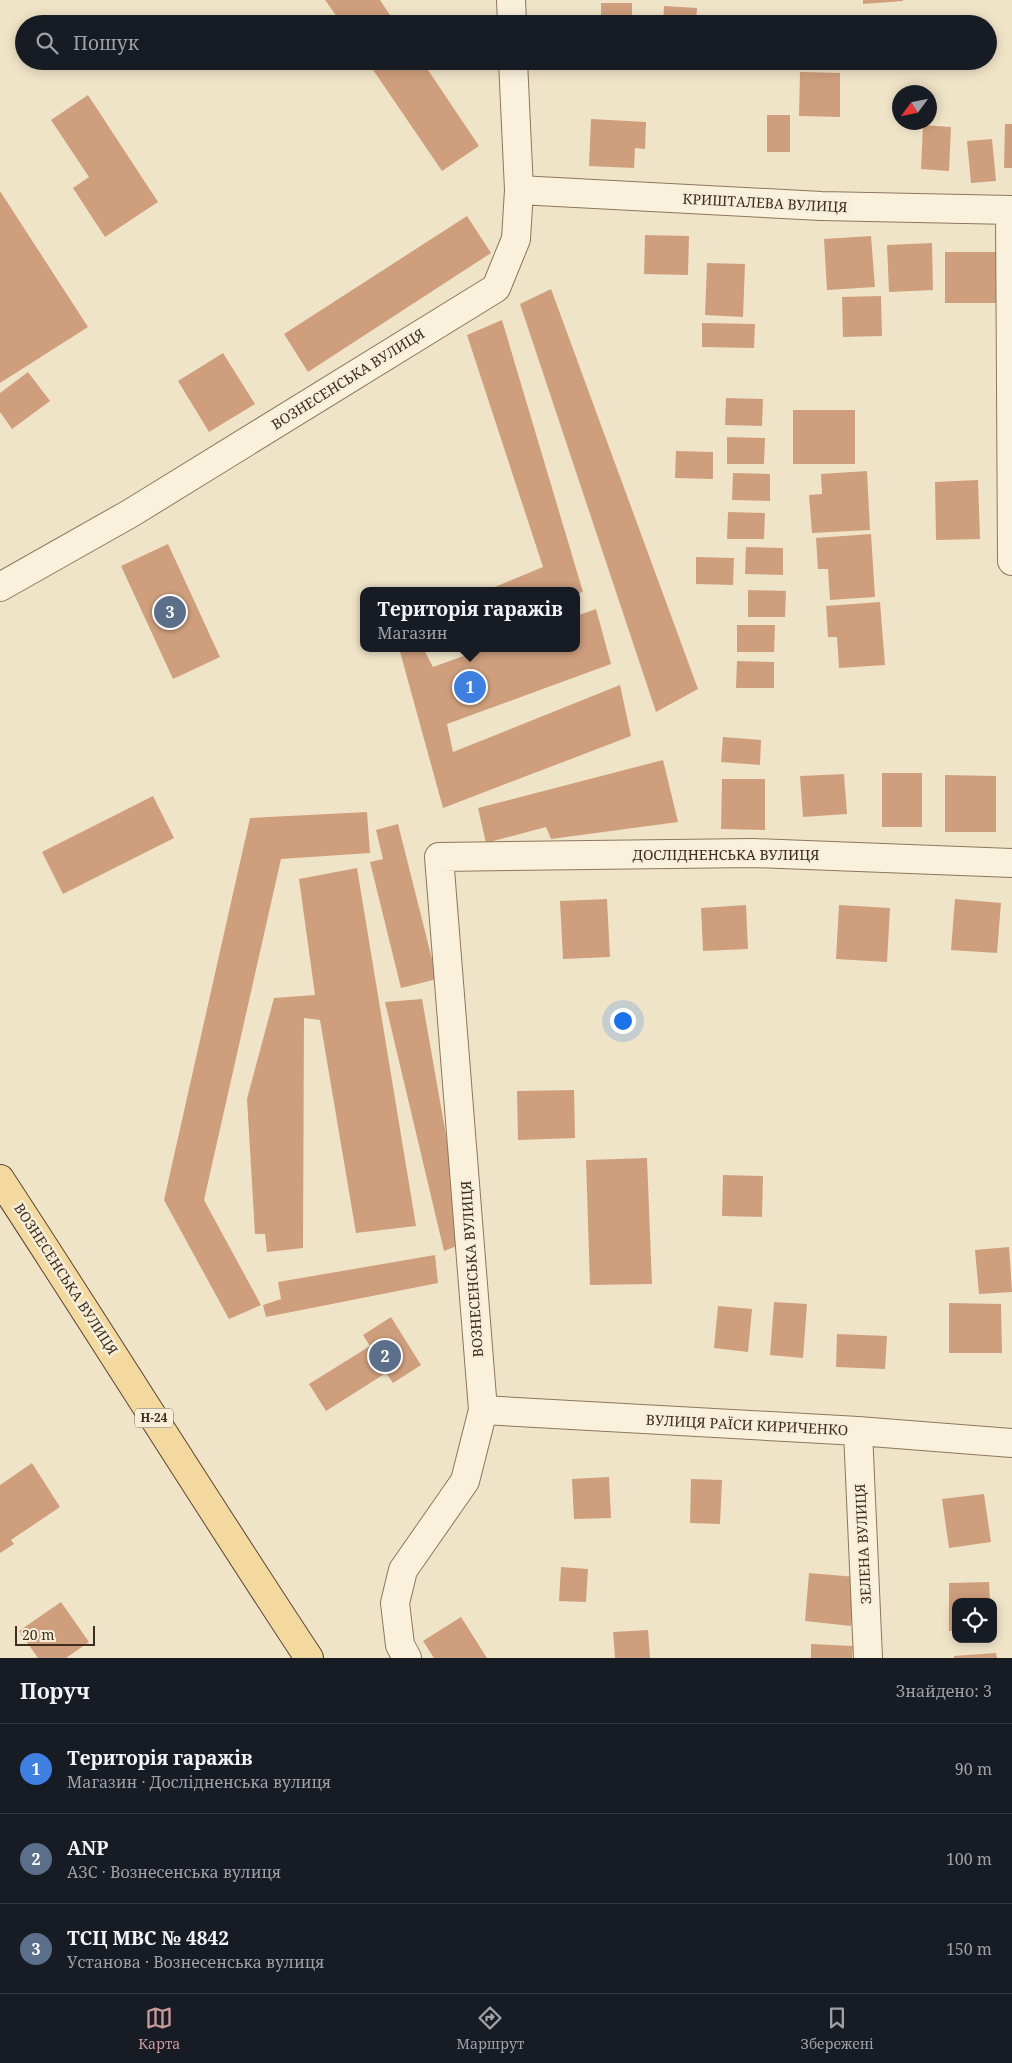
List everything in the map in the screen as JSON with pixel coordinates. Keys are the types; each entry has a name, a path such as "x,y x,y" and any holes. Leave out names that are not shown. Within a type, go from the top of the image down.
{"main road":[{"name":"ВОЗНЕСЕНСЬКА ВУЛИЦЯ","path":"0,1178 120,1362 213,1512 309,1658"}],"street":[{"path":"510,0 511,15"},
{"name":"ВОЗНЕСЕНСЬКА ВУЛИЦЯ","path":"0,586 132,513 496,288 516,239 519,190 513,70"},
{"name":"КРИШТАЛЕВА ВУЛИЦЯ","path":"519,190 821,206 1011,210"},
{"path":"1011,210 1012,561"},
{"name":"ДОСЛІДНЕНСЬКА ВУЛИЦЯ","path":"439,857 753,853 1012,863"},
{"name":"ВОЗНЕСЕНСЬКА ВУЛИЦЯ","path":"407,1658 400,1645 395,1603 403,1570 465,1481 483,1410 439,857"},
{"name":"ВУЛИЦЯ РАЇСИ КИРИЧЕНКО","path":"483,1410 858,1431 1012,1443"},
{"name":"ЗЕЛЕНА ВУЛИЦЯ","path":"858,1431 868,1658"}],"building":[{"path":"325,0 380,0 390,15 336,15"},
{"path":"863,0 903,0 903,1 863,4"},
{"path":"601,3 632,3 632,15 601,15"},
{"path":"664,6 697,8 697,15 664,15"},
{"path":"373,70 428,70 479,146 442,171"},
{"path":"800,72 840,73 840,117 799,116"},
{"path":"88,95 158,202 105,237 73,188 89,177 51,120"},
{"path":"767,115 790,115 790,152 767,152"},
{"path":"591,119 646,122 645,149 635,148 634,168 589,166"},
{"path":"1005,124 1012,124 1012,168 1004,168"},
{"path":"937,126 951,127 949,171 921,169 923,130 937,130"},
{"path":"992,139 996,181 971,183 967,141"},
{"path":"0,191 88,327 0,383"},
{"path":"467,216 491,253 308,372 284,334"},
{"path":"645,235 689,236 688,275 644,274"},
{"path":"871,236 875,287 827,290 824,239"},
{"path":"932,243 933,290 889,292 887,245"},
{"path":"945,252 997,252 997,303 945,303"},
{"path":"707,263 745,264 743,317 705,315"},
{"path":"551,289 698,689 656,712 520,304"},
{"path":"881,296 882,336 843,337 842,297"},
{"path":"502,320 583,592 580,593 580,587 495,587 543,567 467,335"},
{"path":"702,323 755,324 754,348 702,347"},
{"path":"223,353 255,404 209,432 178,381"},
{"path":"28,372 50,401 12,429 0,412 0,393"},
{"path":"726,398 763,399 762,426 725,425"},
{"path":"793,410 855,410 855,464 793,464"},
{"path":"727,437 765,438 764,464 727,464"},
{"path":"676,451 713,452 713,479 675,478"},
{"path":"867,471 870,530 812,533 809,495 822,494 821,474"},
{"path":"733,473 770,474 770,501 732,500"},
{"path":"978,480 980,539 936,540 935,482"},
{"path":"728,512 765,513 764,539 727,539"},
{"path":"871,534 875,597 830,600 828,569 818,569 816,538"},
{"path":"168,544 220,657 173,679 121,566"},
{"path":"746,547 783,548 783,575 745,574"},
{"path":"696,557 734,558 733,585 696,584"},
{"path":"748,590 786,591 785,617 748,617"},
{"path":"880,602 885,665 839,668 837,637 828,637 826,606"},
{"path":"596,609 611,664 447,724 453,752 620,685 631,736 443,808 400,652 425,652 433,667 475,652 580,652 580,615"},
{"path":"737,625 775,625 774,652 737,652"},
{"path":"737,661 774,662 774,688 736,688"},
{"path":"723,737 761,740 760,765 721,762"},
{"path":"663,760 678,822 551,839 546,827 486,843 478,808"},
{"path":"882,773 922,773 922,827 882,827"},
{"path":"844,774 847,814 803,817 800,776"},
{"path":"945,775 996,776 996,832 945,832"},
{"path":"722,779 765,779 765,830 721,829"},
{"path":"153,796 174,838 63,894 42,852"},
{"path":"367,812 370,853 281,859 204,1200 261,1305 229,1319 164,1200 250,818"},
{"path":"398,824 437,979 401,988 370,862 383,859 376,830"},
{"path":"357,868 416,1226 356,1233 320,1020 304,1018 303,1248 267,1252 265,1234 255,1234 247,1099 274,998 315,995 299,879"},
{"path":"607,899 610,957 563,959 560,901"},
{"path":"955,899 1001,903 997,953 951,950"},
{"path":"746,905 748,949 703,951 701,908"},
{"path":"839,905 890,908 887,962 836,959"},
{"path":"422,999 465,1243 444,1251 385,1002"},
{"path":"574,1090 575,1138 518,1140 517,1091"},
{"path":"647,1158 652,1284 590,1285 586,1160"},
{"path":"723,1175 763,1176 762,1217 722,1216"},
{"path":"1009,1247 1012,1292 979,1294 975,1250"},
{"path":"435,1255 438,1283 266,1317 263,1305 281,1299 278,1282"},
{"path":"774,1302 807,1304 803,1358 770,1355"},
{"path":"949,1303 1001,1304 1002,1353 949,1353"},
{"path":"718,1306 752,1309 748,1352 714,1348"},
{"path":"391,1317 421,1365 393,1383 386,1373 326,1411 309,1384 370,1346 363,1335"},
{"path":"837,1334 887,1336 885,1369 836,1367"},
{"path":"32,1463 60,1507 11,1540 14,1544 0,1553 0,1485"},
{"path":"609,1477 611,1518 574,1519 572,1479"},
{"path":"691,1479 722,1480 720,1524 690,1523"},
{"path":"984,1494 991,1542 949,1548 942,1499"},
{"path":"561,1567 588,1569 586,1602 559,1601"},
{"path":"809,1573 856,1577 851,1626 805,1621"},
{"path":"989,1582 990,1598 952,1598 952,1631 949,1631 949,1583"},
{"path":"61,1602 89,1642 66,1658 38,1658 19,1631"},
{"path":"461,1617 487,1658 434,1658 423,1641"},
{"path":"648,1630 650,1658 615,1658 613,1632"},
{"path":"811,1644 853,1646 852,1658 811,1658"},
{"path":"996,1653 997,1658 954,1658 954,1656"}],"place":[{"name":"ТСЦ МВС № 4842","path":"170,612"},
{"name":"Територія гаражів","path":"470,687"},
{"name":"ANP","path":"385,1356"}]}
